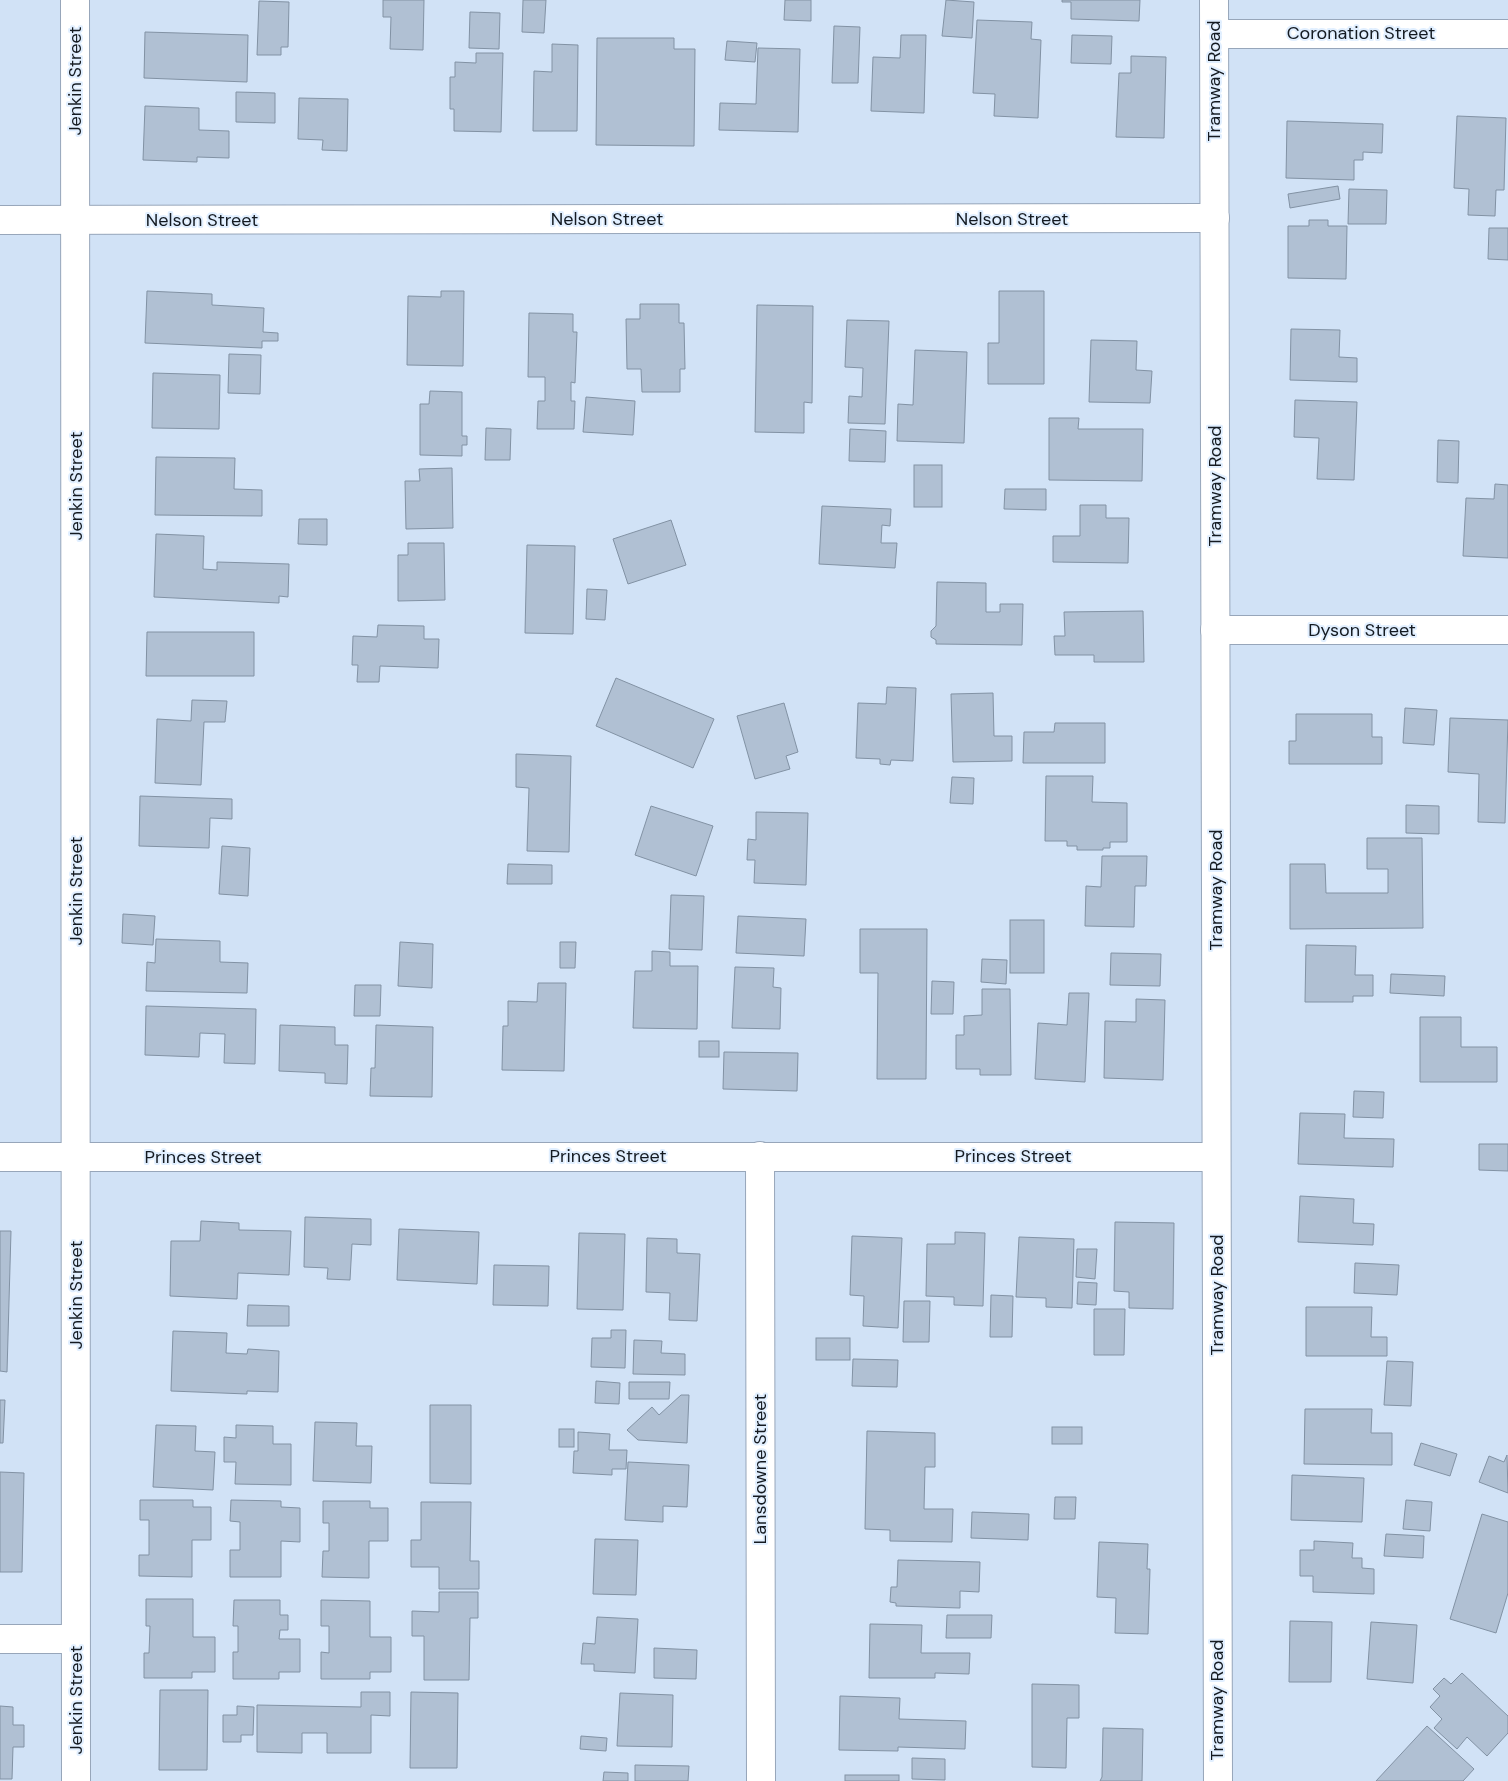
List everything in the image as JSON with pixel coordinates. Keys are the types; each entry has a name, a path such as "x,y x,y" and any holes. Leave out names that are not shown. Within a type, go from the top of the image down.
{"street":[{"name":"Jenkin Street","path":"75,0 76,1781"},
{"name":"Tramway Road","path":"1214,0 1218,1781"},
{"name":"Coronation Street","path":"1214,34 1508,34"},
{"name":"Nelson Street","path":"0,220 1215,218"},
{"name":"Dyson Street","path":"1215,630 1508,630"},
{"name":"Lansdowne Street","path":"760,1156 761,1781"},
{"name":"Princes Street","path":"0,1157 1216,1157"},
{"path":"0,1639 76,1639"}],"building":[{"path":"383,0 424,0 423,50 390,49 391,17 383,17"},
{"path":"523,0 546,0 544,33 522,32"},
{"path":"785,0 811,0 811,21 784,20"},
{"path":"946,0 974,2 972,38 942,36"},
{"path":"1062,0 1140,0 1139,21 1071,19 1071,2 1062,2"},
{"path":"259,1 289,2 288,47 281,47 281,55 257,55"},
{"path":"470,12 500,13 499,49 469,48"},
{"path":"977,20 1032,22 1031,39 1041,40 1038,118 994,116 995,94 973,93"},
{"path":"834,26 860,27 858,83 832,83"},
{"path":"145,32 248,35 247,82 144,78"},
{"path":"901,35 926,35 924,113 871,111 873,57 900,58"},
{"path":"1072,35 1112,36 1111,64 1071,63"},
{"path":"597,38 674,38 674,49 695,49 694,146 596,145"},
{"path":"727,41 757,43 755,62 725,60"},
{"path":"552,44 578,45 577,131 533,131 534,71 552,72"},
{"path":"758,48 800,49 798,132 719,130 720,103 756,104"},
{"path":"476,53 503,53 501,132 454,131 454,109 450,109 450,77 455,77 455,62 476,63"},
{"path":"1131,56 1166,57 1164,138 1116,137 1119,73 1131,73"},
{"path":"236,92 275,93 275,123 236,122"},
{"path":"299,98 348,99 347,151 322,150 323,140 298,139"},
{"path":"145,106 199,108 199,130 229,131 229,158 197,157 197,162 143,160"},
{"path":"1457,116 1506,118 1504,190 1496,190 1495,216 1468,215 1469,189 1454,188"},
{"path":"1287,121 1383,124 1382,153 1363,152 1363,160 1354,160 1354,180 1286,178"},
{"path":"1338,186 1340,199 1290,208 1288,194"},
{"path":"1349,189 1387,190 1386,224 1348,224"},
{"path":"1309,220 1328,220 1328,226 1347,226 1346,279 1288,278 1288,226 1309,226"},
{"path":"1489,228 1508,228 1508,260 1488,259"},
{"path":"147,291 212,294 212,305 264,308 263,332 278,333 278,341 262,341 262,348 145,343"},
{"path":"441,291 464,291 463,366 407,365 408,296 441,297"},
{"path":"999,291 1044,291 1044,384 988,384 988,343 999,343"},
{"path":"640,304 679,304 679,323 684,323 685,369 680,369 680,392 642,392 641,369 627,369 626,319 640,319"},
{"path":"757,305 813,306 812,403 804,402 804,433 755,432"},
{"path":"529,313 573,314 573,332 577,332 575,383 571,382 571,401 575,401 574,429 537,429 538,401 545,401 545,377 528,377"},
{"path":"847,320 889,321 885,424 848,423 849,396 862,397 863,368 845,367"},
{"path":"1291,329 1340,330 1339,357 1357,358 1357,382 1290,380"},
{"path":"1091,340 1137,341 1136,370 1152,371 1150,403 1089,402"},
{"path":"915,350 967,352 964,443 897,441 898,404 913,405"},
{"path":"229,354 261,355 260,394 228,393"},
{"path":"153,373 220,375 219,429 152,428"},
{"path":"430,391 462,392 462,436 467,436 467,445 462,445 462,456 420,455 420,404 429,404"},
{"path":"586,397 635,401 633,435 583,432"},
{"path":"1295,400 1357,402 1354,480 1317,479 1319,438 1294,437"},
{"path":"1049,418 1079,418 1078,429 1143,429 1142,481 1049,480"},
{"path":"486,428 511,429 510,460 485,460"},
{"path":"850,429 886,431 885,462 849,461"},
{"path":"1438,440 1459,441 1458,483 1437,482"},
{"path":"156,457 235,458 234,489 262,490 262,516 155,515"},
{"path":"914,465 942,465 942,507 914,507"},
{"path":"452,468 453,528 406,529 405,481 420,481 419,469"},
{"path":"1495,484 1508,485 1508,558 1463,556 1466,498 1494,499"},
{"path":"1005,489 1046,489 1046,510 1004,509"},
{"path":"1080,505 1106,505 1106,518 1129,518 1128,563 1053,562 1053,536 1080,536"},
{"path":"822,506 891,509 890,526 882,525 881,543 897,543 895,568 819,564"},
{"path":"299,519 327,519 327,545 298,544"},
{"path":"671,520 686,565 628,584 613,539"},
{"path":"156,534 204,536 203,569 217,570 217,562 289,564 288,597 279,596 279,603 154,597"},
{"path":"408,543 444,543 445,600 398,601 398,555 408,555"},
{"path":"527,545 575,546 573,634 525,633"},
{"path":"937,582 986,583 986,612 1000,612 1000,604 1023,604 1022,645 936,644 936,640 931,637 931,631 936,626"},
{"path":"587,589 607,590 605,620 586,619"},
{"path":"1143,611 1144,662 1094,662 1094,655 1055,655 1054,636 1065,636 1064,612"},
{"path":"378,625 424,626 424,639 439,639 438,668 380,666 379,682 357,682 358,665 352,665 353,636 377,637"},
{"path":"147,632 254,632 254,676 146,676"},
{"path":"616,678 714,719 693,768 596,726"},
{"path":"887,687 916,688 913,761 891,760 890,765 880,764 880,759 856,758 858,703 886,704"},
{"path":"993,693 994,736 1012,736 1012,761 953,762 951,694"},
{"path":"192,700 227,701 225,722 204,722 201,785 155,783 157,719 191,721"},
{"path":"784,703 798,752 786,756 790,769 755,779 737,716"},
{"path":"1405,708 1437,710 1434,745 1403,743"},
{"path":"1296,714 1372,714 1372,737 1382,737 1382,764 1289,764 1289,741 1296,741"},
{"path":"1450,718 1508,720 1505,823 1478,822 1479,774 1448,772"},
{"path":"1055,723 1105,723 1105,763 1023,763 1024,732 1054,732"},
{"path":"516,754 571,756 569,852 527,851 529,788 516,787"},
{"path":"1046,776 1093,776 1092,802 1127,803 1127,842 1110,842 1110,848 1103,848 1103,850 1077,850 1077,846 1067,846 1067,841 1045,841"},
{"path":"952,777 974,778 973,804 950,803"},
{"path":"140,796 232,799 232,819 210,818 209,848 139,846"},
{"path":"1406,805 1439,806 1439,834 1406,833"},
{"path":"651,806 713,826 696,876 635,855"},
{"path":"756,812 808,813 806,885 754,883 755,860 747,860 748,839 756,840"},
{"path":"1367,838 1422,838 1423,928 1290,929 1290,864 1325,864 1326,893 1388,893 1388,869 1367,869"},
{"path":"222,846 250,848 248,896 219,894"},
{"path":"1102,856 1147,856 1146,886 1135,886 1134,927 1085,926 1086,886 1101,887"},
{"path":"508,864 552,865 552,884 507,884"},
{"path":"671,895 704,896 702,950 669,949"},
{"path":"123,914 155,916 153,945 122,943"},
{"path":"738,916 806,919 804,956 736,953"},
{"path":"1010,920 1044,920 1044,973 1010,973"},
{"path":"860,929 927,929 926,1079 877,1079 878,973 860,973"},
{"path":"156,939 220,941 220,962 248,963 247,993 146,991 147,962 155,963"},
{"path":"400,942 433,944 432,988 398,986"},
{"path":"560,942 576,942 575,968 560,968"},
{"path":"1306,945 1356,946 1355,975 1373,975 1373,996 1353,996 1353,1002 1305,1002"},
{"path":"652,951 670,952 670,966 698,966 697,1029 633,1028 635,971 652,971"},
{"path":"1111,953 1161,954 1160,986 1110,985"},
{"path":"982,959 1007,960 1006,984 981,982"},
{"path":"735,967 774,968 773,987 781,988 780,1029 732,1028"},
{"path":"1391,974 1445,976 1444,996 1390,993"},
{"path":"932,981 954,982 953,1014 931,1014"},
{"path":"538,983 566,983 564,1071 502,1070 503,1026 508,1026 508,1001 537,1002"},
{"path":"355,985 381,985 380,1016 354,1016"},
{"path":"982,989 1010,989 1011,1075 980,1075 980,1069 956,1069 956,1035 964,1035 964,1016 982,1015"},
{"path":"1069,993 1089,993 1085,1082 1035,1079 1038,1023 1067,1025"},
{"path":"1136,999 1165,1000 1163,1080 1104,1078 1105,1021 1136,1022"},
{"path":"146,1006 256,1009 255,1064 224,1063 225,1034 200,1033 199,1057 145,1055"},
{"path":"1420,1017 1461,1017 1461,1047 1497,1047 1497,1082 1420,1082"},
{"path":"280,1025 335,1027 335,1045 348,1045 347,1084 325,1083 325,1073 279,1071"},
{"path":"376,1025 433,1027 432,1097 370,1096 371,1068 375,1068"},
{"path":"699,1041 719,1041 719,1057 699,1057"},
{"path":"724,1052 798,1053 797,1091 723,1089"},
{"path":"1354,1091 1384,1092 1383,1118 1353,1117"},
{"path":"1300,1113 1345,1114 1344,1138 1394,1139 1393,1167 1298,1164"},
{"path":"1479,1144 1508,1144 1508,1171 1479,1170"},
{"path":"1300,1196 1354,1199 1353,1223 1374,1224 1373,1245 1298,1242"},
{"path":"305,1217 371,1219 371,1245 352,1244 350,1280 327,1279 328,1268 304,1267"},
{"path":"201,1221 239,1223 239,1230 291,1231 289,1275 238,1273 237,1299 170,1296 171,1241 200,1241"},
{"path":"1115,1222 1174,1223 1173,1309 1129,1308 1129,1292 1114,1291"},
{"path":"399,1229 479,1232 477,1284 397,1280"},
{"path":"0,1231 11,1231 7,1372 0,1371"},
{"path":"955,1232 985,1233 983,1306 954,1305 954,1297 926,1296 927,1244 955,1244"},
{"path":"579,1233 625,1234 623,1310 577,1309"},
{"path":"852,1236 902,1238 898,1328 863,1326 864,1296 850,1295"},
{"path":"1019,1237 1074,1239 1072,1308 1046,1307 1046,1298 1016,1297"},
{"path":"647,1238 677,1239 677,1253 700,1254 697,1321 669,1320 670,1293 646,1292"},
{"path":"1077,1249 1097,1249 1095,1279 1076,1277"},
{"path":"1355,1263 1399,1265 1397,1295 1354,1293"},
{"path":"494,1265 549,1266 548,1306 493,1305"},
{"path":"1078,1282 1097,1283 1096,1305 1077,1304"},
{"path":"991,1295 1013,1296 1012,1337 990,1337"},
{"path":"904,1301 930,1301 929,1342 903,1342"},
{"path":"248,1305 289,1306 289,1326 247,1326"},
{"path":"1306,1307 1372,1307 1371,1337 1387,1337 1387,1356 1306,1356"},
{"path":"1094,1309 1125,1309 1124,1355 1094,1355"},
{"path":"611,1330 626,1330 625,1368 591,1367 592,1338 611,1338"},
{"path":"173,1331 227,1333 226,1353 247,1354 248,1349 279,1351 278,1392 247,1391 247,1394 171,1391"},
{"path":"816,1338 850,1338 850,1360 816,1360"},
{"path":"634,1340 662,1341 661,1353 685,1354 685,1375 633,1374"},
{"path":"853,1359 898,1360 897,1387 852,1386"},
{"path":"1387,1361 1413,1362 1411,1406 1384,1405"},
{"path":"596,1381 620,1383 619,1404 595,1403"},
{"path":"629,1382 670,1382 669,1399 629,1399"},
{"path":"681,1395 689,1395 687,1443 638,1440 627,1430 652,1407 659,1415"},
{"path":"0,1400 5,1400 3,1443 0,1443"},
{"path":"430,1405 471,1405 471,1484 430,1483"},
{"path":"1305,1409 1372,1409 1371,1433 1392,1433 1392,1465 1304,1464"},
{"path":"315,1422 357,1423 356,1446 372,1446 371,1483 313,1481"},
{"path":"156,1425 196,1426 195,1451 215,1452 213,1490 153,1487"},
{"path":"236,1425 273,1426 273,1444 291,1444 291,1485 235,1484 236,1462 224,1462 224,1437 236,1438"},
{"path":"1052,1427 1082,1427 1082,1444 1052,1444"},
{"path":"559,1429 574,1429 574,1447 559,1447"},
{"path":"867,1431 935,1433 935,1467 925,1467 924,1509 953,1509 952,1542 890,1541 890,1530 865,1529"},
{"path":"578,1432 610,1434 609,1450 627,1450 626,1469 612,1469 612,1475 573,1473 574,1451 578,1451"},
{"path":"1421,1443 1457,1454 1450,1476 1414,1465"},
{"path":"1507,1455 1508,1493 1479,1482 1489,1456 1504,1462"},
{"path":"628,1462 689,1465 687,1507 663,1506 663,1522 625,1520"},
{"path":"0,1472 24,1473 22,1572 0,1572"},
{"path":"1292,1475 1364,1478 1362,1522 1291,1520"},
{"path":"1055,1497 1076,1497 1075,1519 1054,1519"},
{"path":"140,1500 193,1500 193,1507 211,1507 211,1540 192,1540 192,1577 139,1576 139,1555 149,1555 149,1520 140,1520"},
{"path":"231,1500 281,1501 281,1507 300,1508 300,1542 281,1541 281,1577 230,1577 230,1550 240,1550 240,1522 230,1521"},
{"path":"1406,1500 1432,1502 1430,1531 1403,1529"},
{"path":"323,1501 370,1501 370,1508 388,1508 388,1541 369,1541 369,1578 322,1577 323,1551 329,1551 329,1523 323,1523"},
{"path":"421,1502 471,1502 470,1561 479,1561 479,1589 439,1589 439,1567 411,1567 411,1540 421,1540"},
{"path":"972,1512 1029,1514 1028,1540 971,1538"},
{"path":"1482,1514 1508,1522 1508,1593 1496,1633 1450,1619"},
{"path":"1386,1534 1424,1536 1423,1558 1384,1556"},
{"path":"595,1539 638,1540 636,1595 593,1594"},
{"path":"1314,1541 1353,1543 1352,1558 1362,1558 1362,1568 1374,1569 1374,1594 1313,1592 1313,1576 1300,1576 1300,1550 1314,1550"},
{"path":"1099,1542 1148,1544 1147,1569 1150,1569 1148,1634 1115,1633 1116,1598 1097,1597"},
{"path":"898,1560 980,1562 979,1592 960,1591 960,1608 896,1606 896,1603 890,1602 891,1587 897,1587"},
{"path":"439,1592 478,1592 478,1618 470,1618 469,1680 424,1680 424,1636 412,1636 412,1611 439,1612"},
{"path":"146,1599 193,1599 193,1637 215,1637 215,1672 192,1672 192,1678 144,1678 144,1653 149,1653 150,1626 146,1626"},
{"path":"234,1600 280,1600 280,1615 288,1615 288,1630 280,1630 279,1639 300,1639 300,1672 279,1672 279,1679 233,1679 233,1652 238,1652 238,1626 233,1626"},
{"path":"321,1600 370,1601 370,1637 391,1637 391,1672 370,1672 370,1679 321,1679 321,1652 329,1653 329,1626 321,1626"},
{"path":"947,1615 992,1615 991,1638 946,1638"},
{"path":"597,1617 638,1619 635,1673 594,1671 594,1664 581,1664 583,1643 595,1644"},
{"path":"1290,1621 1332,1622 1331,1682 1289,1682"},
{"path":"1371,1622 1417,1625 1413,1683 1367,1679"},
{"path":"870,1624 922,1625 921,1653 970,1653 969,1674 935,1673 935,1678 869,1678"},
{"path":"654,1648 697,1650 696,1679 654,1678"},
{"path":"1462,1673 1508,1716 1508,1733 1487,1756 1467,1737 1457,1749 1434,1728 1442,1719 1430,1707 1440,1696 1433,1689 1444,1678 1451,1684"},
{"path":"1032,1684 1079,1685 1079,1718 1067,1718 1066,1768 1032,1767"},
{"path":"160,1690 208,1690 207,1770 159,1770"},
{"path":"361,1692 390,1692 390,1716 371,1715 371,1753 327,1753 327,1733 302,1733 302,1753 257,1752 257,1705 361,1707"},
{"path":"411,1692 458,1693 457,1768 410,1768"},
{"path":"620,1693 673,1695 672,1747 617,1746"},
{"path":"840,1696 900,1698 899,1719 966,1721 965,1749 898,1747 898,1751 839,1750"},
{"path":"0,1706 13,1707 13,1725 24,1725 24,1747 13,1747 12,1779 0,1779"},
{"path":"237,1706 254,1707 253,1735 241,1735 241,1742 223,1742 223,1715 237,1715"},
{"path":"1427,1726 1474,1769 1463,1781 1376,1781"},
{"path":"1103,1728 1143,1729 1142,1781 1100,1781 1102,1777"},
{"path":"581,1736 607,1738 606,1751 580,1749"},
{"path":"912,1758 945,1759 945,1780 912,1779"},
{"path":"635,1765 689,1766 688,1781 635,1781"},
{"path":"604,1772 628,1773 628,1781 603,1781"},
{"path":"845,1775 899,1775 899,1781 845,1781"}]}
